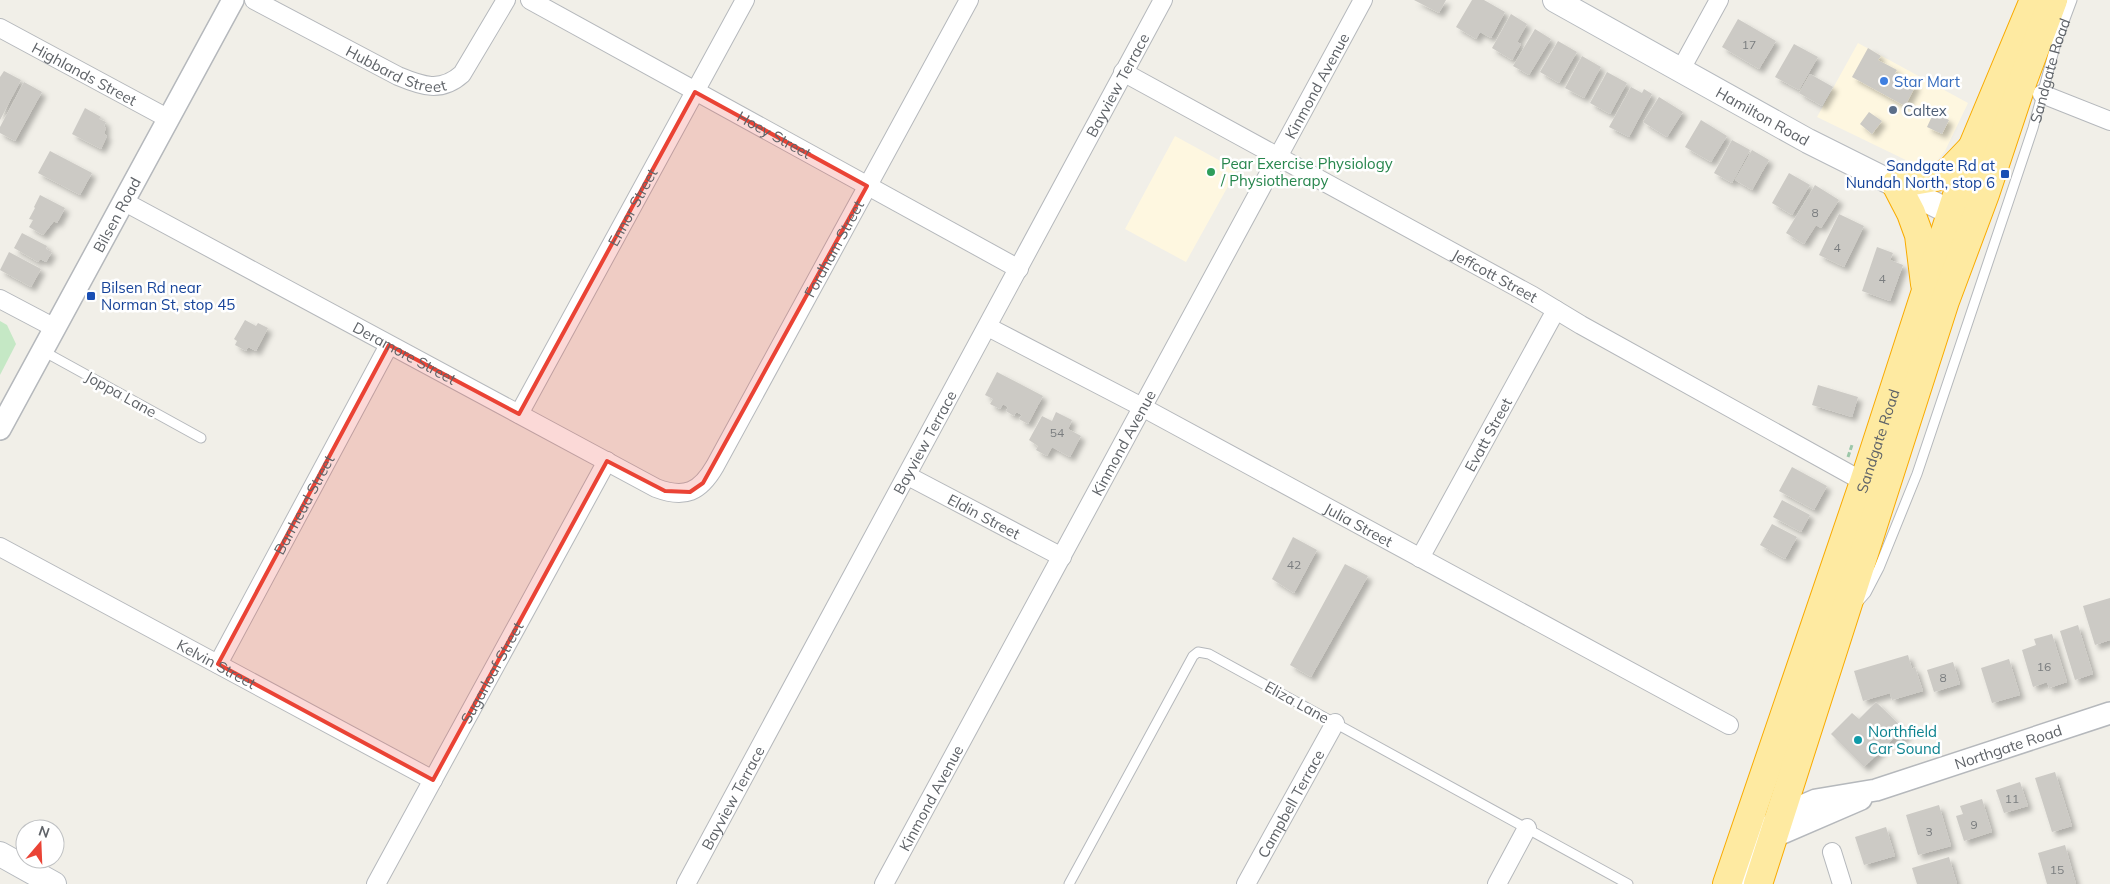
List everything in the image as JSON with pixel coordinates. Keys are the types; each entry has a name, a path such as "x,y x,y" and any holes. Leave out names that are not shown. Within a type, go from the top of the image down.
{"highway":[{"name":"Sandgate Road","path":"1758,884 1945,301 1963,218 1974,146 2034,0"},
{"name":"Sandgate Road","path":"1727,884 1864,482 1926,291 1963,218 2023,80 2053,0"},
{"path":"1926,291 1919,235 1911,213 1896,184 1941,176 1951,170 1974,146"}],"main road":[{"name":"Hamilton Road","path":"1555,0 1808,141 1963,218"},
{"path":"0,854 54,884"}],"street":[{"name":"Bilsen Road","path":"0,429 233,0"},
{"name":"Hubbard Street","path":"254,0 398,76 433,87 445,86 462,74 506,0"},
{"name":"Hoey Street","path":"530,0 1019,269"},
{"name":"Ennor Street","path":"518,414 745,0"},
{"name":"Fordham Street","path":"690,492 703,483 715,466 969,0"},
{"name":"Bayview Terrace","path":"686,884 908,476 1163,0"},
{"name":"Kinmond Avenue","path":"884,884 1362,0"},
{"path":"1680,71 1719,0"},
{"name":"Highlands Street","path":"0,28 169,119"},
{"name":"Jeffcott Street","path":"1124,72 1864,482"},
{"path":"2042,94 2110,121"},
{"name":"Deramore Street","path":"123,201 606,462 665,491 690,492"},
{"path":"0,299 55,328"},
{"name":"Evatt Street","path":"1420,558 1556,310"},
{"name":"Julia Street","path":"988,326 1142,407 1729,725"},
{"name":"Barrhead Street","path":"218,664 389,345"},
{"name":"Sugarloaf Street","path":"376,884 606,462"},
{"name":"Eldin Street","path":"908,476 1062,557"},
{"name":"Kelvin Street","path":"0,547 433,780"},
{"name":"Northgate Road","path":"1742,884 1759,837 1816,800 1876,790 2110,713"},
{"name":"Campbell Terrace","path":"1246,884 1335,723"},
{"path":"1497,884 1527,828"},
{"path":"1832,852 1842,884"}],"lane":[{"name":"Sandgate Road","path":"1846,614 1866,593 1873,580 1917,474 2009,200 2056,43 2072,0"},
{"name":"Joppa Lane","path":"42,350 200,438"},
{"name":"Eliza Lane","path":"1069,884 1195,654 1202,652 1209,654 1628,884"}],"path":[{"path":"1847,458 1852,445"}],"highlighted area":[{"path":"695,92 867,186 703,483 690,492 665,491 607,461 433,780 218,664 389,345 519,414"}],"shaded area":[{"name":"Caltex","path":"1858,43 1968,103 1945,151 1937,161 1924,164 1912,163 1817,117"},
{"path":"1175,136 1237,170 1186,262 1125,229"}],"green space":[{"path":"0,321 7,325 16,344 0,375"}],"building":[{"path":"1414,0 1446,0 1439,13"},
{"path":"1472,0 1484,0 1505,12 1491,38 1480,32 1476,39 1456,27"},
{"path":"1511,14 1527,24 1517,42 1521,44 1512,60 1492,48"},
{"path":"1738,19 1776,41 1759,69 1722,47"},
{"path":"1535,29 1551,39 1529,75 1513,66"},
{"path":"1558,41 1577,52 1559,83 1540,72"},
{"path":"1794,44 1818,57 1799,90 1775,77"},
{"name":"Star Mart","path":"1868,48 1881,56 1878,60 1897,70 1895,73 1916,85 1905,106 1852,77"},
{"path":"1582,56 1601,67 1584,98 1565,88"},
{"path":"4,71 21,80 0,120 0,77"},
{"path":"1607,72 1627,83 1610,114 1590,103"},
{"path":"1810,74 1833,87 1822,106 1799,93"},
{"path":"24,82 42,92 15,141 0,133 0,127"},
{"path":"1631,87 1642,93 1644,89 1652,94 1629,137 1609,127"},
{"path":"1659,97 1683,112 1667,137 1643,122"},
{"path":"85,108 106,122 104,133 107,136 101,149 72,134"},
{"path":"1869,112 1882,121 1872,134 1860,124"},
{"path":"1934,112 1949,120 1942,134 1927,127"},
{"path":"1701,120 1727,136 1711,162 1685,147"},
{"path":"1732,140 1750,150 1732,183 1714,173"},
{"path":"1752,150 1769,160 1752,190 1735,180"},
{"path":"50,151 92,173 80,195 38,173"},
{"path":"1789,173 1810,185 1792,215 1772,203"},
{"path":"1815,185 1839,200 1821,228 1816,225 1804,244 1786,233"},
{"path":"40,195 65,208 57,223 54,221 43,235 29,227 33,220 29,219"},
{"path":"1839,214 1864,226 1844,267 1819,255"},
{"path":"22,233 47,246 46,249 52,252 46,262 40,259 38,262 14,248"},
{"path":"1877,247 1893,253 1890,260 1903,265 1890,301 1862,291"},
{"path":"9,252 41,269 31,287 0,270"},
{"path":"245,320 256,326 258,323 268,328 256,351 248,347 246,351 235,345 237,341 234,339"},
{"path":"997,372 1043,396 1028,424 1019,419 1022,415 1016,412 1014,416 1006,411 1008,407 1003,404 1000,409 990,404 993,399 985,395"},
{"path":"1818,385 1858,397 1852,417 1812,405"},
{"path":"1056,412 1072,420 1068,429 1081,436 1070,457 1052,447 1047,456 1036,450 1038,446 1029,440 1042,416 1052,421"},
{"path":"1792,467 1827,486 1814,510 1779,491"},
{"path":"1782,500 1810,515 1801,532 1773,517"},
{"path":"1772,524 1797,537 1785,559 1760,545"},
{"path":"1293,537 1317,550 1294,593 1272,579"},
{"path":"1345,564 1368,576 1311,677 1290,665"},
{"path":"2110,598 2110,640 2095,645 2083,606"},
{"path":"2078,625 2093,674 2075,680 2060,631"},
{"path":"2052,634 2067,682 2049,688 2047,682 2033,687 2022,650 2036,645 2034,639"},
{"path":"1908,655 1912,669 1915,667 1923,691 1892,700 1890,693 1863,701 1854,671"},
{"path":"2009,659 2020,695 1992,703 1981,668"},
{"path":"1953,662 1960,684 1934,692 1927,670"},
{"path":"1876,702 1908,733 1901,740 1896,736 1864,767 1831,734 1852,713 1859,719"},
{"path":"2055,772 2072,826 2052,832 2035,778"},
{"path":"2020,782 2028,806 2004,813 1996,790"},
{"path":"1982,799 1992,832 1964,841 1956,816 1963,814 1960,806"},
{"path":"1939,805 1951,846 1918,855 1906,815"},
{"path":"1886,827 1895,856 1864,865 1855,837"},
{"path":"2065,845 2076,884 2047,884 2038,853"},
{"path":"1949,857 1957,884 1917,884 1912,868"}],"place":[{"name":"Star Mart","path":"1884,81"},
{"name":"Caltex","path":"1893,110"},
{"name":"Pear Exercise Physiology / Physiotherapy","path":"1211,172"},
{"name":"Sandgate Rd at Nundah North, stop 6","path":"2005,174"},
{"name":"Bilsen Rd near Norman St, stop 45","path":"91,296"},
{"name":"Northfield Car Sound","path":"1858,740"}]}
